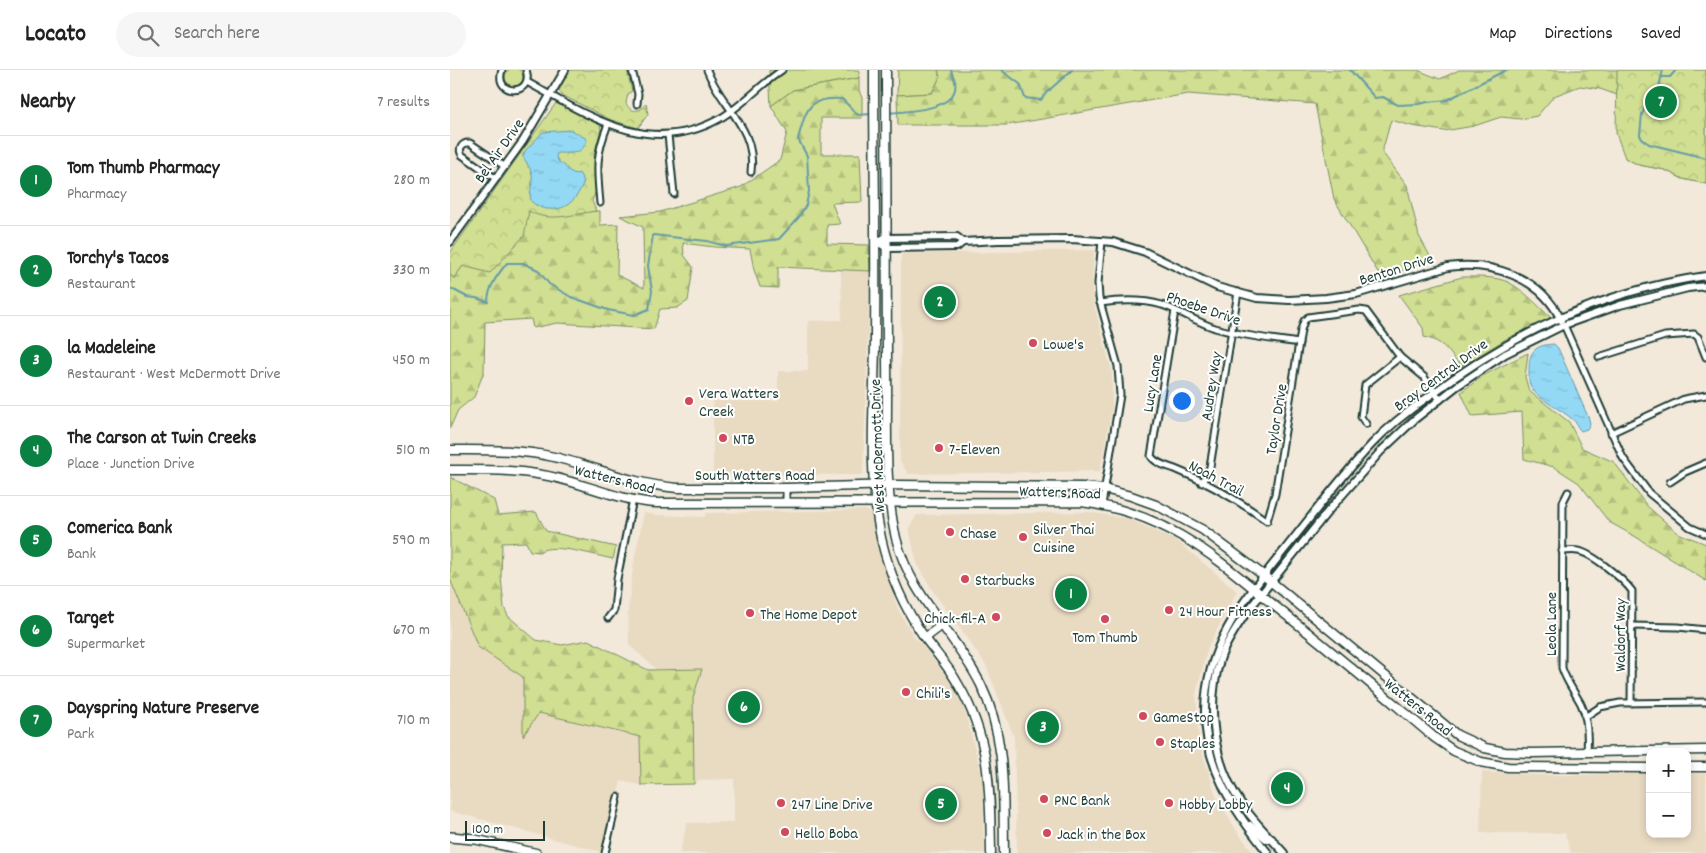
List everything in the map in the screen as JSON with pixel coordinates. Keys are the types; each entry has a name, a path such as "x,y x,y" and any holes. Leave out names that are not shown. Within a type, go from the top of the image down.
{"highway":[{"path":"450,835 473,839"}],"main road":[{"name":"West McDermott Drive","path":"874,70 875,337 873,377 874,486 876,503 882,539 890,568 910,614 925,638 948,667 966,698 981,738 989,771 991,853"},
{"name":"West McDermott Drive","path":"886,70 887,377 890,503 897,540 905,566 921,597 969,664 987,699 998,733 1003,770 1004,853"},
{"path":"873,377 887,377"},
{"name":"South Watters Road","path":"450,450 514,451 539,454 580,464 632,481 677,488 874,486"},
{"name":"Watters Road","path":"450,470 497,470 534,473 576,483 613,495 650,503 1081,502 1102,505 1141,516 1169,528 1212,555 1435,738 1454,751 1481,762 1508,767 1646,768"},
{"name":"Watters Road","path":"874,486 1082,487 1104,489 1133,497 1175,514 1203,530 1262,575 1457,735 1485,748 1505,752 1532,753 1706,750"},
{"path":"925,638 942,626"},
{"path":"1587,752 1588,768"},
{"path":"1691,768 1706,767"},
{"path":"989,771 1003,770"},
{"path":"473,839 536,853"}],"street":[{"path":"502,70 501,81 506,88 511,90 520,89 526,82 528,78 526,70"},
{"name":"Bel Air Drive","path":"450,242 453,234 523,141 565,70"},
{"path":"632,70 638,94 637,104"},
{"path":"707,70 713,84 743,127 753,160 751,172"},
{"path":"526,82 608,124 639,134 668,135 696,129 718,120 782,70"},
{"path":"600,203 597,158 608,124"},
{"path":"668,135 674,194"},
{"path":"495,178 462,155 460,151 462,146 465,143 470,143 504,166"},
{"name":"Benton Drive","path":"875,241 886,238 957,237 963,242"},
{"name":"Benton Drive","path":"887,248 957,247 963,242 998,240 1072,239 1124,244 1218,286 1257,298 1289,300 1340,297 1448,267 1480,265 1496,268 1521,279 1537,289 1551,303 1560,317 1623,458 1650,493 1690,527 1706,534"},
{"path":"875,241 887,248"},
{"path":"1102,242 1098,283 1100,304 1118,366 1120,395 1102,505"},
{"name":"Bray Central Drive","path":"1219,644 1235,613 1262,575 1373,443 1453,377 1501,347 1560,317 1618,296 1686,279 1706,276"},
{"name":"Bray Central Drive","path":"1217,676 1220,658 1235,630 1270,582 1381,451 1416,419 1505,354 1564,326 1636,301 1688,288 1706,286"},
{"name":"Audrey Way","path":"1202,483 1210,467 1238,292"},
{"name":"Phoebe Drive","path":"1100,304 1115,301 1145,302 1163,306 1216,328 1255,337 1299,343"},
{"name":"Taylor Drive","path":"1266,521 1275,494 1304,321 1312,316 1359,310 1366,312 1400,357"},
{"name":"Lucy Lane","path":"1153,459 1152,452 1175,311"},
{"path":"1599,357 1665,336 1694,334 1698,337 1706,358"},
{"path":"1366,424 1361,417 1366,385 1400,357 1424,377 1440,400"},
{"path":"1611,433 1684,399 1706,395"},
{"name":"Noah Trail","path":"1153,459 1234,500 1266,521"},
{"path":"1670,482 1706,463"},
{"path":"786,488 786,503"},
{"name":"Leola Lane","path":"1568,492 1562,502 1562,668 1565,678 1582,706 1585,717 1587,752"},
{"path":"608,618 614,610 616,579 633,500"},
{"name":"Waldorf Way","path":"1562,551 1578,551 1589,555 1627,584 1632,591 1631,703"},
{"path":"1632,626 1706,630"},
{"path":"1219,644 1221,652 1216,666 1217,676 1212,701 1217,749 1221,762 1241,804 1284,853"},
{"path":"1219,644 1207,686 1205,713 1207,738 1214,766 1222,786 1238,814 1268,853"},
{"path":"1585,717 1600,707 1620,703 1706,702"},
{"path":"605,853 618,797"},
{"path":"1238,814 1263,837 1272,840"}],"shaded area":[{"path":"1094,250 1092,287 1094,305 1112,372 1112,408 1100,471 908,474 900,461 901,254"},
{"path":"841,269 870,271 863,475 713,474 713,401 778,401 778,371 808,371 808,321 842,320"},
{"path":"866,510 871,514 881,560 898,609 914,637 949,680 964,707 983,781 984,853 680,853 687,823 734,822 734,779 699,780 694,784 693,698 702,669 656,669 629,645 628,608 634,561 644,513 705,517 706,513"},
{"path":"1089,512 1129,519 1177,541 1237,591 1208,647 1196,694 1199,742 1216,796 1238,833 1254,853 1017,853 1014,737 986,665 935,594 917,564 909,528 917,515"},
{"path":"450,579 478,647 523,677 539,713 640,738 641,785 621,781 602,852 450,811"},
{"path":"1482,772 1537,775 1646,774 1646,838 1691,838 1691,774 1706,774 1706,853 1571,853 1565,833 1480,833"}],"green space":[{"path":"514,68 520,71 523,77 520,83 514,86 508,83 505,77 508,71"},
{"path":"569,70 627,70 632,91 628,94 626,103 630,109 638,110 646,103 648,114 638,128 611,120 562,95 559,91"},
{"path":"769,70 859,70 859,78 793,90 771,106"},
{"path":"898,70 938,70 940,77 932,93 897,95"},
{"path":"938,70 1417,70 1440,79 1459,70 1706,70 1706,184 1683,179 1665,170 1639,165 1625,158 1617,95 1600,89 1580,86 1554,96 1537,116 1521,119 1501,117 1474,126 1444,131 1412,126 1391,120 1382,152 1407,185 1419,236 1431,258 1382,279 1334,199 1315,104 1188,94 1007,125 898,125 897,95 932,93 940,77"},
{"path":"1617,70 1706,70 1706,184 1683,179 1665,170 1639,165 1625,158 1616,133"},
{"path":"859,78 862,118 821,118 821,154 860,154 862,202 832,203 840,224 827,225 827,244 869,245 870,271 778,267 778,288 760,287 750,249 683,243 684,255 693,267 688,301 677,308 660,309 654,329 557,323 533,328 531,319 485,322 484,372 474,397 458,410 450,428 450,275 454,277 463,266 529,211 600,211 600,225 618,224 617,275 644,288 643,227 620,216 660,212 741,187 780,160 787,132 771,106 793,90"},
{"path":"556,103 600,125 601,129 594,155 596,191 592,201 596,211 553,217 537,215 529,211 524,236 490,273 463,266 454,278 450,275 450,253"},
{"path":"1462,277 1491,278 1508,282 1525,293 1550,317 1546,321 1506,339 1460,367 1453,356 1441,344 1424,337 1423,328 1399,295"},
{"path":"1528,353 1525,377 1529,391 1569,422 1582,448 1614,462 1647,506 1678,533 1706,544 1706,581 1609,522 1579,483 1554,467 1524,459 1522,412 1472,416 1461,392 1486,374"},
{"path":"450,477 494,500 498,515 536,512 546,531 616,547 613,559 554,548 539,552 530,551 526,542 502,543 501,577 504,607 508,616 536,640 562,645 588,640 648,670 702,669 693,698 694,784 641,785 640,737 539,713 523,736 523,677 478,647 450,579"}],"water":[{"path":"571,130 587,139 585,144 579,151 557,153 556,157 571,172 579,173 584,181 579,192 571,202 562,208 546,209 537,206 531,201 532,175 523,156 525,151 543,132"},
{"path":"1554,344 1558,348 1589,419 1590,424 1587,429 1581,431 1574,420 1541,398 1530,385 1529,364 1532,354 1537,348"}],"waterway":[{"path":"888,113 931,108 950,98 955,91 955,81 951,70"},
{"path":"1001,70 1020,84 1025,98 1041,100 1047,92 1072,70"},
{"path":"1231,70 1237,70"},
{"path":"1350,70 1375,98 1383,97 1398,105 1447,100 1506,70"},
{"path":"1663,70 1659,87 1650,98 1642,114 1640,135 1649,144 1706,158"},
{"path":"1662,77 1670,77 1676,70"},
{"path":"450,288 467,297 488,302 492,286 507,263 523,263 538,270 549,284 571,297 608,310 634,315 649,309 652,291 648,266 653,235 707,241 726,246 779,239 799,217 806,205 809,191 807,156 798,139 803,120 810,107 822,100 842,99 858,115 871,114"}],"place":[{"name":"Dayspring Nature Preserve","path":"1661,102"},
{"name":"Torchy's Tacos","path":"940,302"},
{"name":"Lowe's","path":"1033,343"},
{"name":"Vera Watters Creek","path":"689,401"},
{"name":"NTB","path":"723,438"},
{"name":"7-Eleven","path":"939,448"},
{"name":"Chase","path":"950,532"},
{"name":"Silver Thai Cuisine","path":"1023,537"},
{"name":"Starbucks","path":"965,579"},
{"name":"Tom Thumb Pharmacy","path":"1071,594"},
{"name":"24 Hour Fitness","path":"1169,610"},
{"name":"The Home Depot","path":"750,613"},
{"name":"Chick-fil-A","path":"996,617"},
{"name":"Tom Thumb","path":"1105,619"},
{"name":"Chili's","path":"906,692"},
{"name":"Target","path":"744,707"},
{"name":"GameStop","path":"1143,716"},
{"name":"la Madeleine","path":"1043,727"},
{"name":"Staples","path":"1160,742"},
{"name":"The Carson at Twin Creeks","path":"1287,788"},
{"name":"PNC Bank","path":"1044,799"},
{"name":"247 Line Drive","path":"781,803"},
{"name":"Hobby Lobby","path":"1169,803"},
{"name":"Comerica Bank","path":"941,804"},
{"name":"Hello Boba","path":"785,832"},
{"name":"Jack in the Box","path":"1047,833"}]}
